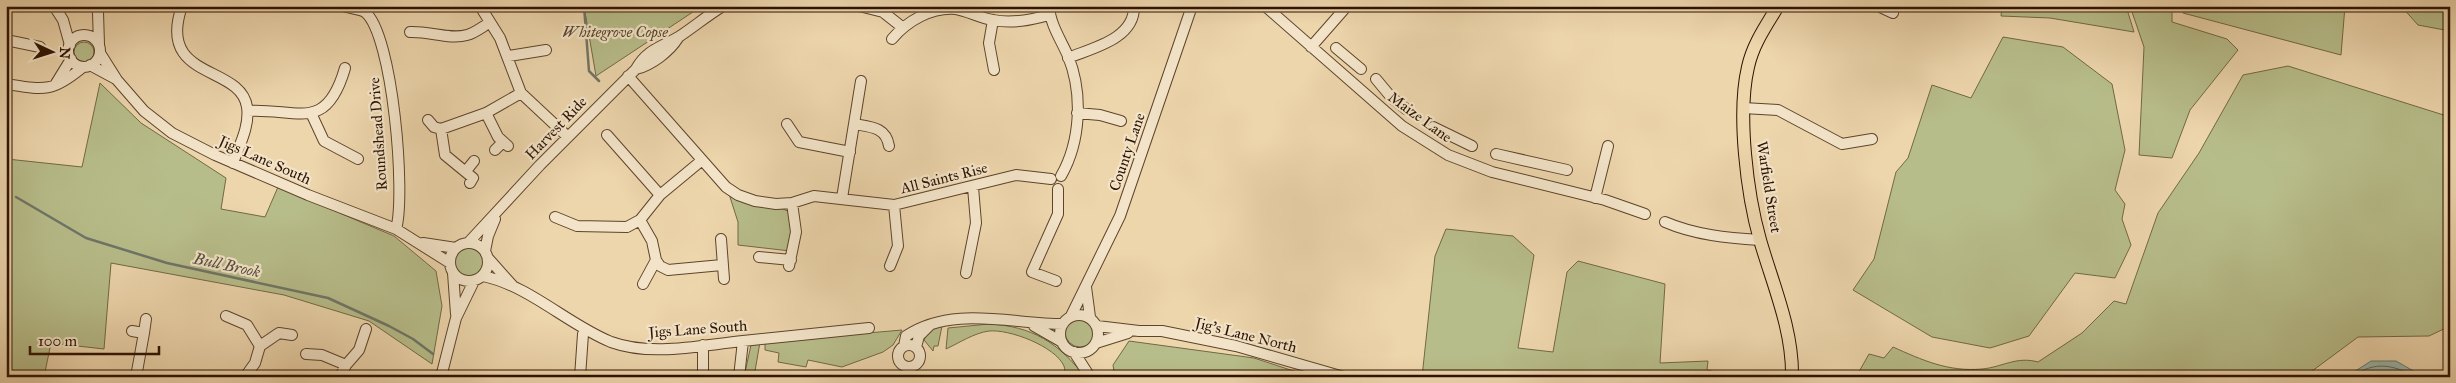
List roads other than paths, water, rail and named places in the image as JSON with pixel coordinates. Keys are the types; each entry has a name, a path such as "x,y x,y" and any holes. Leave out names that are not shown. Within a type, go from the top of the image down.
{"main road":[{"name":"Warfield Street","path":"1778,6 1757,40 1748,65 1743,108 1749,179 1760,240 1786,327 1792,377"}],"street":[{"path":"54,6 63,20 70,45 71,59 54,86"},
{"path":"182,6 176,31 182,50 192,63 237,90 245,100 248,111 244,133 233,163"},
{"name":"Roundshead Drive","path":"343,6 366,9 378,34 389,67 398,178 396,229"},
{"path":"480,6 509,56 522,93 568,137"},
{"name":"Harvest Ride","path":"468,243 628,76 636,69 646,66 673,45 678,37 723,6"},
{"path":"859,6 883,12 902,27"},
{"path":"1068,58 1117,38 1130,23 1134,6"},
{"name":"County Lane","path":"1072,316 1120,216 1187,23 1191,6"},
{"name":"Maize Lane","path":"1265,6 1402,126 1448,155 1492,172 1595,198 1645,214"},
{"path":"1311,48 1347,6"},
{"path":"1878,6 1893,13"},
{"path":"892,38 902,27 917,17 940,10 956,8 994,20 1023,22 1049,11 1068,58 1077,89 1074,144 1052,186 1058,188 1058,214 1032,272 1056,281"},
{"path":"70,45 85,36 99,9"},
{"path":"6,84 38,89 54,86 97,60 99,49 99,9"},
{"path":"63,20 99,49"},
{"path":"994,20 989,43 994,70"},
{"path":"410,32 455,36 468,35 489,23"},
{"path":"6,40 40,47"},
{"path":"1336,48 1361,69"},
{"name":"Jigs Lane South","path":"99,49 116,80 144,111 164,128 192,144 308,196 396,229 419,242 452,268"},
{"path":"509,56 546,50"},
{"path":"71,59 86,66"},
{"path":"1340,72 1350,61"},
{"name":"Jigs Lane South","path":"86,66 116,80"},
{"path":"248,111 264,110 297,115 311,113 325,106 340,87 345,68"},
{"name":"All Saints Rise","path":"628,76 701,161 726,187 738,195 755,202 792,203 814,196 894,205 974,187 1016,175 1056,178"},
{"path":"1376,79 1391,97 1406,109"},
{"path":"842,198 861,81"},
{"path":"428,120 434,127 441,129 486,113 522,93"},
{"path":"1381,108 1391,97"},
{"path":"1743,108 1778,110 1842,144 1872,139"},
{"path":"311,113 324,140 358,159"},
{"path":"486,113 498,137 505,144 495,150"},
{"path":"1077,113 1100,115 1121,121"},
{"path":"787,124 799,142 850,152"},
{"path":"854,124 880,129 887,137 889,146"},
{"path":"1433,127 1472,146"},
{"path":"441,129 445,154 473,178 470,183"},
{"path":"607,135 660,195"},
{"path":"1448,155 1456,138"},
{"path":"1595,198 1608,146"},
{"path":"1496,154 1566,170"},
{"path":"1516,178 1519,159"},
{"path":"466,171 474,161"},
{"path":"555,217 577,226 627,227 640,220 660,195 701,161"},
{"path":"966,273 976,223 974,187"},
{"path":"759,257 790,263 796,232 792,203"},
{"path":"890,266 898,246 894,205"},
{"name":"Harvest Ride","path":"487,254 488,236 499,211"},
{"path":"640,220 652,241 656,260 660,266 668,270 722,265"},
{"path":"1665,222 1682,230 1709,236 1760,240"},
{"path":"721,239 724,279"},
{"name":"Jigs Lane South","path":"419,242 456,248"},
{"path":"441,377 456,318 478,279 489,264 487,254 475,244 468,243 456,248 452,268 456,318"},
{"name":"Jigs Lane South","path":"487,254 514,287"},
{"path":"643,284 656,260"},
{"path":"452,268 462,280 478,279"},
{"name":"Jigs Lane South","path":"478,279 514,287 586,330 613,342 645,349 868,328"},
{"path":"1086,286 1090,318"},
{"path":"904,346 916,347 920,352 920,359 915,365 909,366 899,360 906,336 931,324 987,317 1024,322 1062,324 1072,316 1079,314 1090,318 1097,326 1099,335 1096,343 1087,352 1074,352"},
{"path":"226,316 247,326 260,346"},
{"path":"136,377 146,319"},
{"path":"1024,322 1048,332 1062,342 1074,352 1092,377"},
{"path":"916,347 919,336 931,324"},
{"path":"1062,324 1060,336 1062,342"},
{"name":"Jig's Lane North","path":"1097,326 1139,331 1162,331 1236,346 1344,377"},
{"path":"340,377 346,365 359,350 366,329"},
{"path":"580,377 583,334 586,330"},
{"path":"132,331 144,333"},
{"name":"Jig's Lane North","path":"1096,343 1118,335 1139,331"},
{"path":"245,377 255,363 260,346 279,333 292,335"},
{"path":"739,377 743,341"},
{"path":"703,345 704,377"},
{"path":"1087,352 1092,377"},
{"path":"306,354 322,355 346,365"},
{"path":"220,377 226,377"}],"water":[{"path":"2371,361 2396,361 2424,377 2346,377"}],"waterway":[{"path":"584,6 589,71 599,81"},
{"name":"Bull Brook","path":"16,197 86,238 167,263 328,298 389,326 413,339 433,354"},
{"name":"Bull Brook","path":"2442,377 2450,364"},
{"name":"Bull Brook","path":"454,373 457,377"}],"park label":[{"name":"Whitegrove Copse","path":"615,32"}]}
